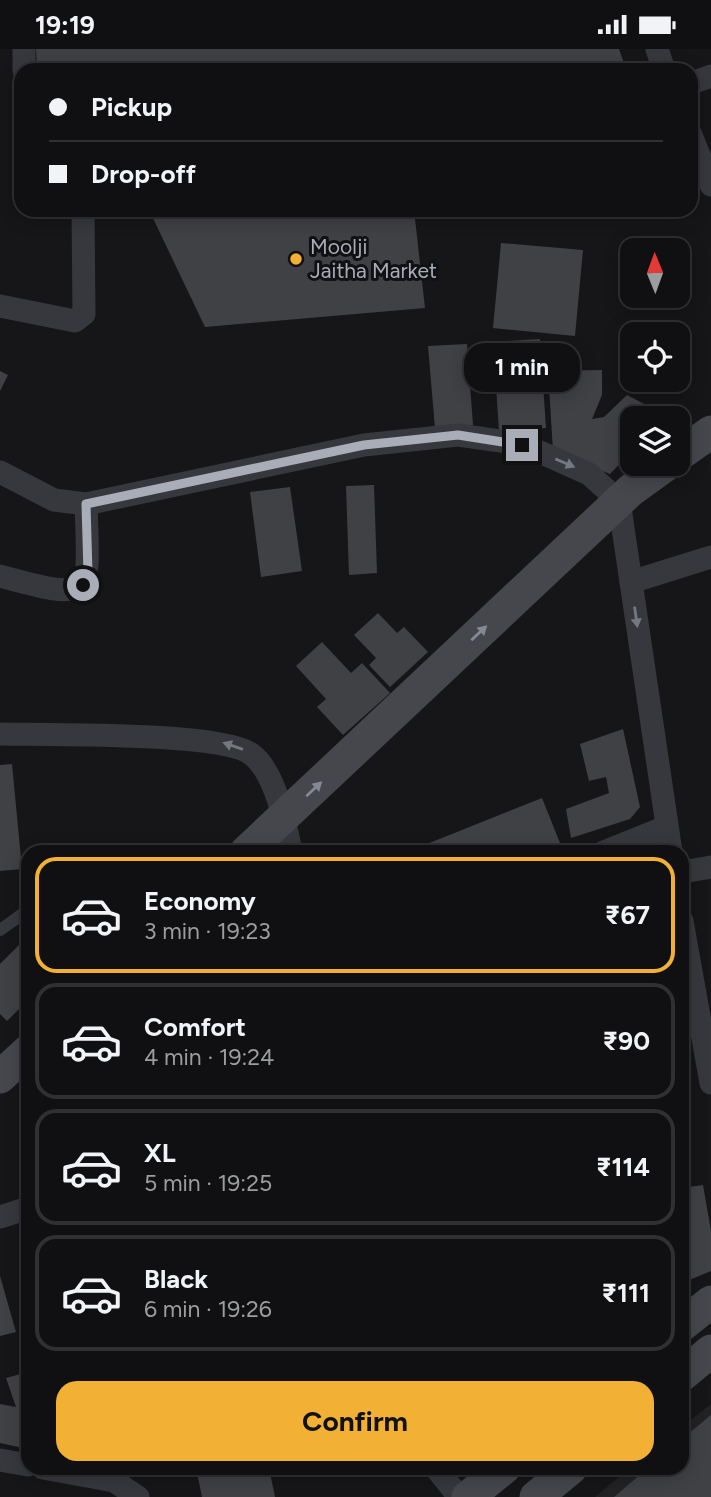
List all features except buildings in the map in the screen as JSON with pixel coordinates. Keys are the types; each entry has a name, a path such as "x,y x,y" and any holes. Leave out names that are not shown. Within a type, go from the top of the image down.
{"street":[{"path":"698,152 711,184"},
{"path":"0,306 75,321 84,314 83,217"},
{"path":"690,447 711,432"},
{"path":"0,472 54,500 86,504 364,445 458,435 522,445 589,474 619,501 670,845"},
{"path":"254,845 619,501 651,476"},
{"path":"0,576 57,591 70,591 83,585 88,573 86,504"},
{"path":"631,582 711,557"},
{"path":"0,734 214,741 230,745 250,753 263,766 284,817 290,845"},
{"path":"621,845 666,827"},
{"path":"689,871 711,867"},
{"path":"689,960 711,1083"},
{"path":"0,1077 21,1058"},
{"path":"0,1217 21,1210"},
{"path":"689,1319 711,1302"},
{"path":"689,1370 710,1354"},
{"path":"0,1460 21,1464"},
{"path":"112,1475 138,1497"},
{"path":"442,1475 459,1497"},
{"path":"468,1497 495,1475"},
{"path":"536,1497 562,1475"}],"lane":[{"path":"0,930 21,915"}],"shaded area":[{"path":"711,1404 711,1497 595,1497 622,1475 689,1475 689,1421"}],"place":[{"name":"Moolji Jaitha Market","path":"296,259"}],"route":[{"path":"83,585 88,573 86,504 122,499 364,445 458,435 522,445"}]}
